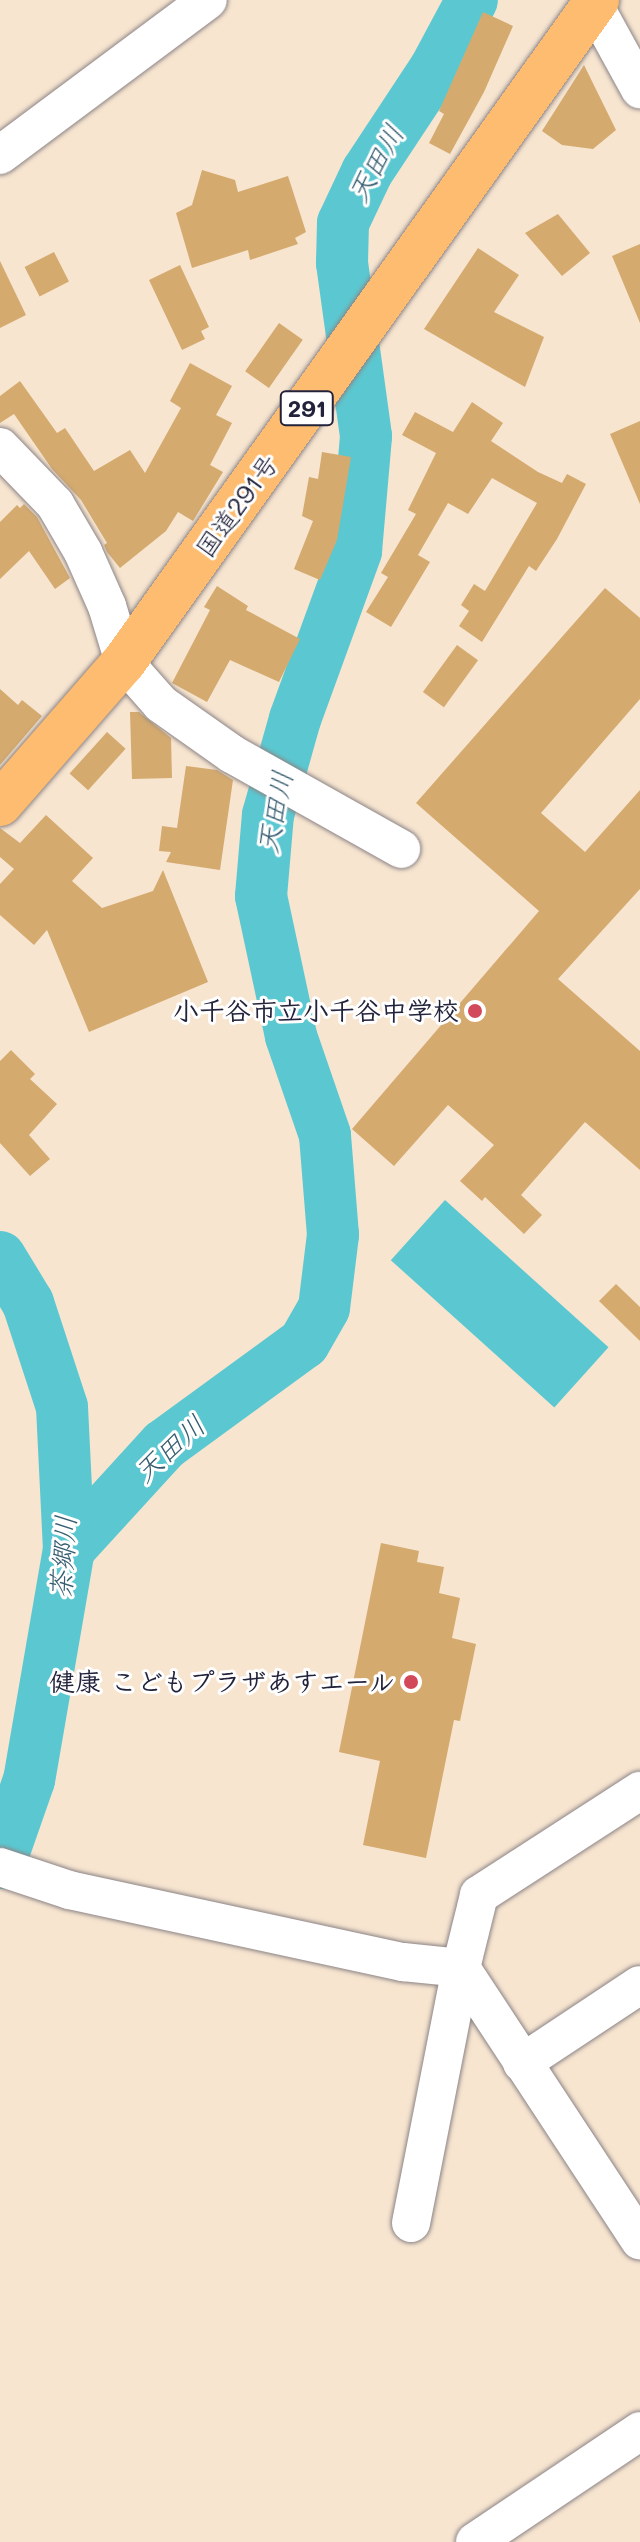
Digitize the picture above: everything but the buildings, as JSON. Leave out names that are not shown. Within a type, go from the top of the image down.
[{"type":"highway","name":"国道291号","points":[[0,804],[124,662],[594,1]]},
{"type":"street","points":[[0,155],[208,0]]},
{"type":"street","points":[[594,1],[640,89]]},
{"type":"street","points":[[0,447],[55,504],[83,552],[107,606],[124,662],[161,704],[232,754],[401,849]]},
{"type":"street","points":[[411,2223],[461,1968],[479,1895],[640,1791]]},
{"type":"street","points":[[0,1867],[69,1890],[403,1962],[461,1968]]},
{"type":"street","points":[[461,1968],[640,2241]]},
{"type":"street","points":[[522,2063],[640,1985]]},
{"type":"street","points":[[475,2542],[640,2431]]},
{"type":"water","points":[[445,1200],[608,1347],[554,1407],[391,1260]]},
{"type":"waterway","name":"天田川","points":[[69,1549],[164,1445],[304,1343],[324,1308],[333,1235],[325,1135],[291,1036],[261,896],[268,815],[295,719],[356,551],[366,436],[342,263],[343,223],[367,172],[435,69],[472,0]]},
{"type":"waterway","name":"茶郷川","points":[[0,1257],[28,1303],[62,1407],[69,1549],[29,1780],[0,1863]]},
{"type":"place","name":"小千谷市立小千谷中学校","points":[[475,1011]]},
{"type":"place","name":"健康 こどもプラザあすエール","points":[[411,1682]]}]
